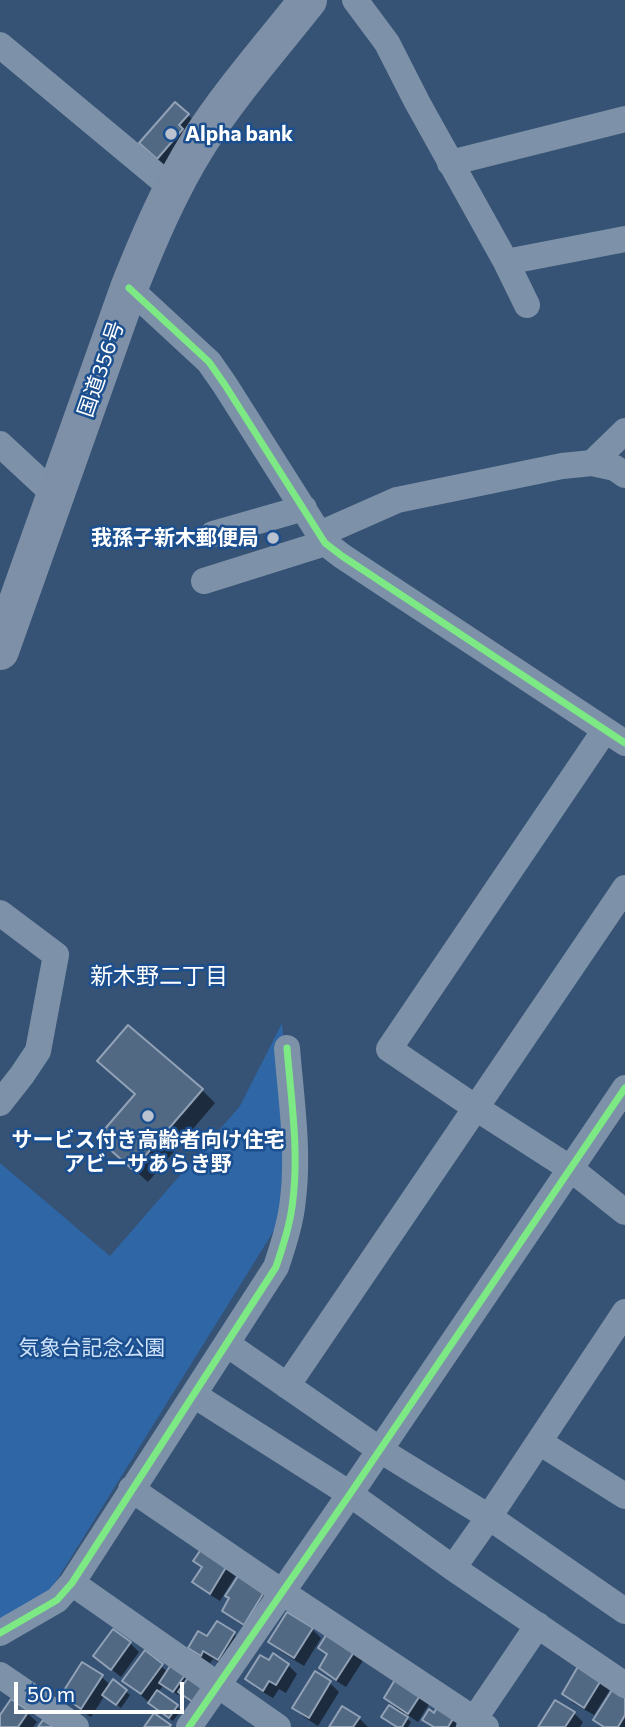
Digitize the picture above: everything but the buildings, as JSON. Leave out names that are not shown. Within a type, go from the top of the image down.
[{"type":"highway","name":"国道356号","points":[[0,652],[150,235],[199,142],[307,0]]},
{"type":"street","points":[[355,0],[387,43],[416,102],[506,262],[527,305]]},
{"type":"street","points":[[0,45],[173,189]]},
{"type":"street","points":[[450,163],[625,119]]},
{"type":"street","points":[[506,262],[625,239]]},
{"type":"street","points":[[129,288],[209,362],[322,538],[342,556],[615,736],[389,1049],[570,1168],[625,1212]]},
{"type":"street","points":[[592,463],[625,431]]},
{"type":"street","points":[[0,444],[56,496]]},
{"type":"street","points":[[204,581],[322,538],[397,500],[562,466],[592,463],[615,468],[625,475]]},
{"type":"street","points":[[213,534],[304,508]]},
{"type":"street","points":[[287,1386],[625,888]]},
{"type":"street","points":[[0,913],[57,955],[38,1051],[0,1103]]},
{"type":"street","points":[[0,1633],[57,1600],[72,1583],[276,1268],[293,1201],[295,1162],[288,1048]]},
{"type":"street","points":[[189,1727],[625,1088]]},
{"type":"street","points":[[453,1568],[625,1312]]},
{"type":"street","points":[[227,1344],[380,1450],[489,1517],[625,1611]]},
{"type":"street","points":[[194,1395],[350,1494],[625,1685]]},
{"type":"street","points":[[539,1441],[625,1496]]},
{"type":"street","points":[[131,1489],[476,1724],[538,1625]]},
{"type":"street","points":[[72,1583],[278,1727]]},
{"type":"street","points":[[0,1675],[76,1727]]},
{"type":"green space","name":"気象台記念公園","points":[[282,1023],[289,1093],[278,1224],[52,1588],[0,1620],[0,1163],[110,1256],[240,1106]]},
{"type":"cycle path","points":[[129,288],[209,362],[325,543],[625,743]]},
{"type":"cycle path","points":[[0,1633],[57,1600],[72,1583],[276,1267],[290,1216],[295,1180],[294,1124],[287,1048]]},
{"type":"cycle path","points":[[189,1727],[625,1088]]},
{"type":"place","name":"Alpha bank","points":[[171,134]]},
{"type":"place","name":"我孫子新木郵便局","points":[[273,538]]},
{"type":"place","name":"サービス付き高齢者向け住宅 アビーサあらき野","points":[[148,1116]]},
{"type":"district","name":"新木野二丁目","points":[[159,976]]}]
